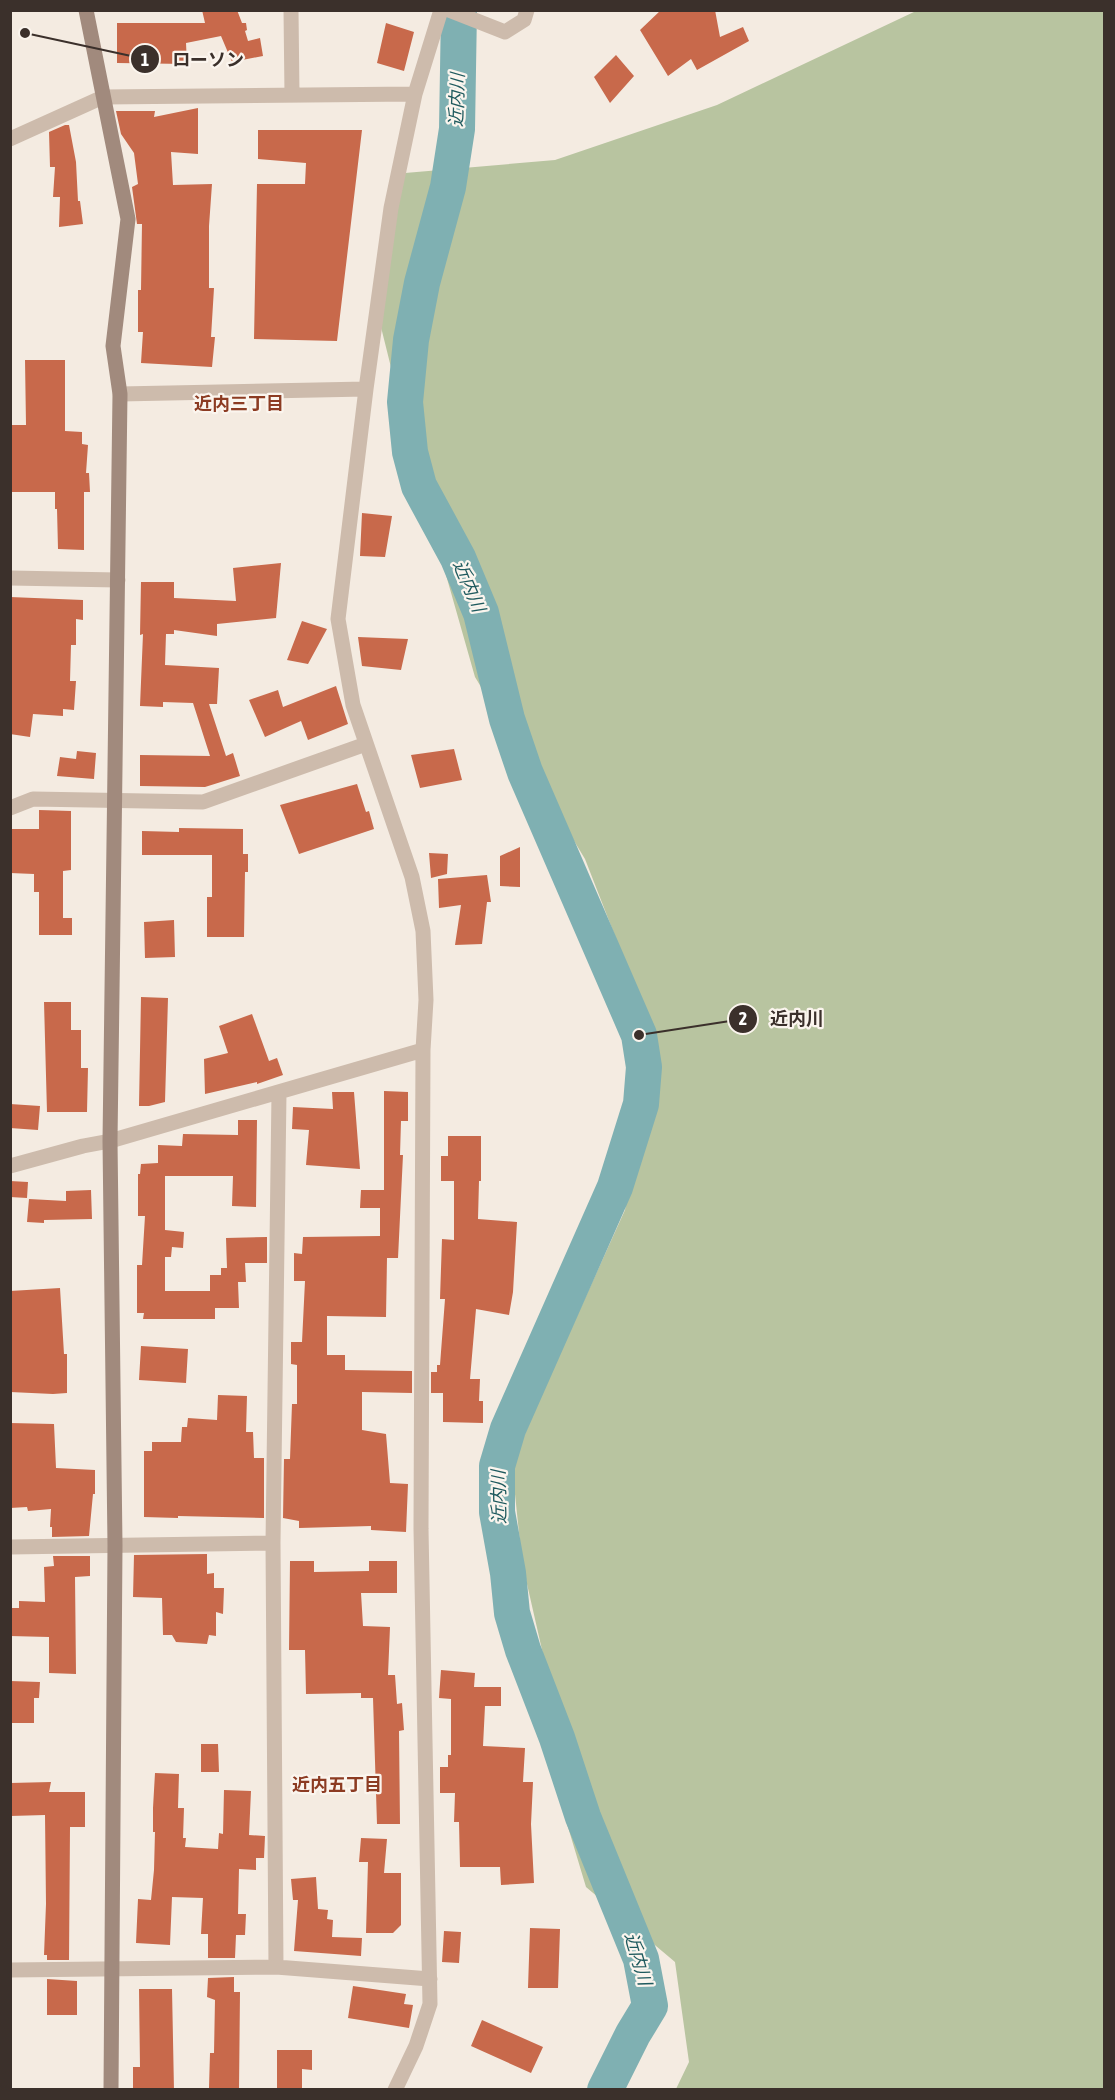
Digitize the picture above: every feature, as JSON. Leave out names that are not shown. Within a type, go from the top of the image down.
[{"type":"street","points":[[86,10],[128,219],[113,346],[120,394],[110,1141],[115,1545],[111,2090]]},
{"type":"street","points":[[291,10],[292,95]]},
{"type":"street","points":[[395,2090],[416,2046],[430,2004],[421,1529],[423,1050],[426,1000],[423,931],[412,877],[353,705],[338,619],[391,208],[416,94],[441,10]]},
{"type":"street","points":[[449,10],[505,32],[524,20],[527,10]]},
{"type":"street","points":[[10,139],[103,97],[416,94]]},
{"type":"street","points":[[120,394],[366,389]]},
{"type":"street","points":[[10,578],[118,580]]},
{"type":"street","points":[[10,808],[33,799],[203,802],[366,744]]},
{"type":"street","points":[[10,1166],[110,1141],[423,1050]]},
{"type":"street","points":[[276,1967],[273,1543],[279,1093]]},
{"type":"street","points":[[10,1547],[273,1543]]},
{"type":"street","points":[[10,1970],[276,1967],[430,1979]]},
{"type":"green space","points":[[916,11],[1104,11],[1104,2089],[676,2089],[689,2062],[675,1962],[586,1887],[546,1754],[545,1663],[522,1562],[512,1465],[625,1210],[652,1031],[585,859],[475,677],[419,480],[377,311],[405,173],[555,160],[717,105]]},
{"type":"building","points":[[202,10],[237,10],[242,23],[246,23],[247,30],[245,31],[248,41],[260,38],[263,56],[232,62],[221,36],[186,43],[187,64],[117,63],[117,23],[205,23]]},
{"type":"building","points":[[661,10],[715,10],[720,37],[743,27],[749,41],[697,70],[691,59],[668,76],[640,30]]},
{"type":"building","points":[[386,23],[414,32],[404,71],[377,63]]},
{"type":"building","points":[[616,55],[634,76],[610,103],[594,77]]},
{"type":"building","points":[[198,108],[198,154],[171,152],[173,185],[212,184],[209,288],[214,288],[211,337],[215,337],[212,367],[141,363],[143,332],[138,332],[138,290],[141,290],[142,224],[137,224],[132,187],[138,184],[134,153],[121,134],[116,111],[155,111],[154,117]]},
{"type":"building","points":[[69,125],[76,162],[78,201],[80,201],[83,224],[59,227],[60,197],[53,197],[55,167],[50,167],[49,132]]},
{"type":"building","points":[[258,130],[362,130],[337,341],[254,339],[257,184],[305,184],[306,163],[258,159]]},
{"type":"building","points":[[25,360],[65,360],[65,431],[82,432],[82,444],[88,445],[86,473],[89,473],[90,492],[84,492],[84,550],[58,549],[55,492],[10,492],[10,425],[26,425]]},
{"type":"building","points":[[362,513],[392,516],[385,557],[360,556]]},
{"type":"building","points":[[281,563],[276,618],[217,624],[217,636],[174,630],[174,634],[166,634],[165,665],[219,668],[217,704],[209,704],[226,756],[233,753],[240,776],[205,787],[140,786],[140,755],[210,756],[193,703],[163,702],[163,707],[140,706],[143,634],[140,635],[141,582],[174,582],[174,598],[236,601],[233,568]]},
{"type":"building","points":[[10,597],[83,600],[83,620],[76,619],[76,645],[71,645],[70,681],[76,681],[74,710],[63,709],[63,716],[33,714],[30,737],[10,734]]},
{"type":"building","points":[[302,621],[327,629],[308,664],[287,660]]},
{"type":"building","points":[[358,637],[408,639],[401,670],[362,666]]},
{"type":"building","points":[[336,686],[348,724],[308,740],[301,721],[265,737],[249,700],[278,690],[283,707]]},
{"type":"building","points":[[454,749],[462,780],[420,788],[411,755]]},
{"type":"building","points":[[77,751],[96,753],[94,779],[57,776],[60,757],[76,759]]},
{"type":"building","points":[[357,784],[374,829],[299,854],[280,805]]},
{"type":"building","points":[[39,810],[71,811],[71,870],[63,871],[63,918],[72,918],[72,935],[39,935],[39,892],[34,892],[34,874],[10,873],[10,829],[39,829]]},
{"type":"building","points":[[179,828],[243,829],[243,854],[248,854],[248,872],[245,872],[244,937],[207,937],[207,897],[212,897],[212,855],[142,855],[142,831],[179,832]]},
{"type":"building","points":[[520,847],[520,887],[500,886],[500,856]]},
{"type":"building","points":[[429,853],[448,854],[447,874],[431,878]]},
{"type":"building","points":[[487,875],[491,902],[487,902],[482,944],[455,945],[461,905],[439,908],[438,879]]},
{"type":"building","points":[[174,920],[175,957],[145,958],[144,922]]},
{"type":"building","points":[[141,997],[168,998],[165,1102],[149,1106],[139,1106]]},
{"type":"building","points":[[44,1002],[71,1002],[71,1030],[81,1030],[81,1068],[88,1068],[87,1112],[47,1112]]},
{"type":"building","points":[[252,1014],[269,1061],[277,1058],[283,1075],[257,1084],[257,1082],[205,1094],[204,1059],[228,1053],[219,1026]]},
{"type":"building","points":[[384,1091],[408,1092],[408,1121],[401,1121],[400,1155],[403,1155],[398,1258],[387,1258],[386,1317],[327,1316],[327,1355],[345,1355],[345,1370],[412,1371],[412,1393],[362,1392],[362,1430],[386,1434],[390,1483],[408,1484],[406,1532],[371,1530],[371,1526],[299,1528],[299,1521],[283,1518],[284,1459],[290,1459],[292,1404],[297,1404],[297,1365],[291,1364],[291,1342],[302,1342],[305,1281],[294,1281],[294,1253],[302,1254],[303,1237],[380,1236],[380,1208],[360,1208],[361,1190],[384,1190]]},
{"type":"building","points":[[332,1092],[354,1092],[360,1169],[306,1165],[309,1130],[292,1129],[293,1107],[333,1109]]},
{"type":"building","points":[[10,1104],[40,1106],[38,1130],[10,1128]]},
{"type":"building","points":[[238,1120],[257,1120],[256,1207],[232,1206],[233,1176],[165,1176],[165,1230],[184,1232],[183,1248],[172,1247],[171,1257],[165,1257],[165,1291],[210,1291],[210,1275],[221,1275],[221,1268],[227,1268],[226,1238],[267,1237],[267,1263],[245,1263],[246,1282],[238,1282],[239,1308],[215,1308],[215,1319],[143,1319],[144,1313],[137,1313],[137,1265],[142,1265],[145,1216],[138,1216],[138,1174],[140,1174],[141,1164],[158,1163],[158,1145],[182,1146],[183,1134],[238,1135]]},
{"type":"building","points":[[448,1136],[481,1136],[478,1219],[517,1222],[513,1292],[509,1315],[476,1309],[470,1379],[480,1379],[479,1401],[483,1401],[483,1423],[443,1422],[443,1393],[431,1393],[431,1372],[437,1372],[437,1365],[440,1365],[445,1299],[440,1299],[442,1239],[454,1240],[454,1181],[441,1181],[441,1156],[448,1156]]},
{"type":"building","points":[[10,1181],[28,1182],[27,1198],[10,1197]]},
{"type":"building","points":[[91,1190],[92,1219],[27,1222],[29,1199],[66,1201],[66,1191]]},
{"type":"building","points":[[60,1288],[64,1354],[67,1354],[67,1393],[10,1392],[10,1291]]},
{"type":"building","points":[[141,1346],[188,1349],[186,1383],[139,1380]]},
{"type":"building","points":[[218,1395],[247,1396],[246,1432],[253,1432],[254,1458],[264,1458],[264,1518],[144,1517],[144,1451],[152,1451],[152,1442],[181,1442],[182,1427],[187,1427],[188,1418],[217,1420]]},
{"type":"building","points":[[10,1423],[54,1424],[56,1468],[95,1470],[95,1494],[93,1494],[89,1536],[52,1537],[51,1509],[28,1511],[27,1507],[10,1508]]},
{"type":"building","points":[[207,1554],[207,1574],[214,1573],[214,1588],[224,1588],[223,1614],[216,1612],[216,1636],[209,1635],[207,1644],[176,1642],[172,1635],[163,1635],[162,1598],[133,1597],[134,1555]]},
{"type":"building","points":[[53,1556],[90,1556],[90,1576],[75,1577],[76,1674],[49,1673],[49,1637],[10,1636],[10,1608],[19,1608],[19,1601],[45,1602],[44,1567],[54,1566]]},
{"type":"building","points":[[290,1561],[314,1561],[314,1572],[369,1571],[369,1561],[397,1561],[397,1593],[361,1593],[363,1626],[390,1627],[388,1675],[395,1675],[397,1704],[402,1703],[404,1730],[399,1731],[400,1824],[377,1824],[373,1698],[361,1698],[361,1693],[306,1694],[305,1650],[289,1650]]},
{"type":"building","points":[[441,1670],[475,1673],[474,1687],[501,1687],[501,1706],[485,1706],[483,1746],[525,1748],[523,1782],[533,1782],[531,1824],[534,1883],[501,1885],[500,1867],[460,1867],[459,1822],[454,1822],[455,1793],[440,1793],[440,1767],[448,1767],[448,1755],[451,1755],[451,1699],[439,1698]]},
{"type":"building","points":[[10,1681],[40,1682],[39,1698],[34,1698],[34,1723],[10,1723]]},
{"type":"building","points":[[201,1744],[218,1744],[219,1772],[201,1772]]},
{"type":"building","points":[[155,1773],[179,1774],[178,1808],[184,1808],[185,1847],[218,1849],[219,1833],[223,1834],[224,1790],[251,1791],[249,1835],[265,1836],[264,1858],[256,1858],[256,1870],[239,1869],[238,1914],[246,1914],[245,1935],[236,1935],[235,1958],[208,1958],[208,1934],[201,1934],[203,1898],[172,1897],[170,1945],[136,1943],[138,1899],[151,1900],[154,1870]]},
{"type":"building","points":[[51,1782],[49,1792],[85,1792],[85,1827],[70,1827],[69,1960],[47,1960],[47,1955],[44,1955],[45,1815],[10,1816],[10,1783]]},
{"type":"building","points":[[361,1838],[387,1839],[384,1873],[401,1873],[401,1925],[393,1933],[366,1933],[368,1862],[359,1862]]},
{"type":"building","points":[[316,1877],[318,1909],[328,1910],[327,1919],[333,1920],[332,1937],[362,1938],[361,1956],[294,1951],[298,1900],[293,1900],[291,1879]]},
{"type":"building","points":[[530,1928],[560,1929],[558,1988],[528,1988]]},
{"type":"building","points":[[444,1931],[461,1932],[459,1963],[442,1962]]},
{"type":"building","points":[[234,1977],[234,1992],[240,1992],[239,2090],[209,2088],[210,2053],[214,2053],[215,2000],[207,1997],[208,1978]]},
{"type":"building","points":[[47,1979],[77,1981],[77,2015],[47,2015]]},
{"type":"building","points":[[353,1986],[406,1994],[404,2004],[413,2005],[409,2028],[348,2018]]},
{"type":"building","points":[[139,1989],[172,1989],[174,2090],[133,2090],[133,2067],[140,2067]]},
{"type":"building","points":[[482,2020],[543,2047],[531,2073],[471,2046]]},
{"type":"building","points":[[277,2050],[312,2050],[312,2070],[302,2069],[302,2090],[277,2090]]},
{"type":"waterway","name":"近内川","points":[[459,10],[457,129],[448,187],[422,283],[411,340],[405,402],[410,452],[419,486],[458,558],[481,613],[507,719],[525,772],[639,1035],[644,1067],[641,1104],[615,1187],[508,1429],[497,1466],[497,1512],[508,1573],[512,1613],[583,1817],[641,1959],[650,2006],[605,2090]]},
{"type":"place","name":"ローソン","points":[[25,33]]},
{"type":"place","name":"近内川","points":[[639,1035]]},
{"type":"district","name":"近内三丁目","points":[[239,404]]},
{"type":"district","name":"近内五丁目","points":[[337,1785]]}]
